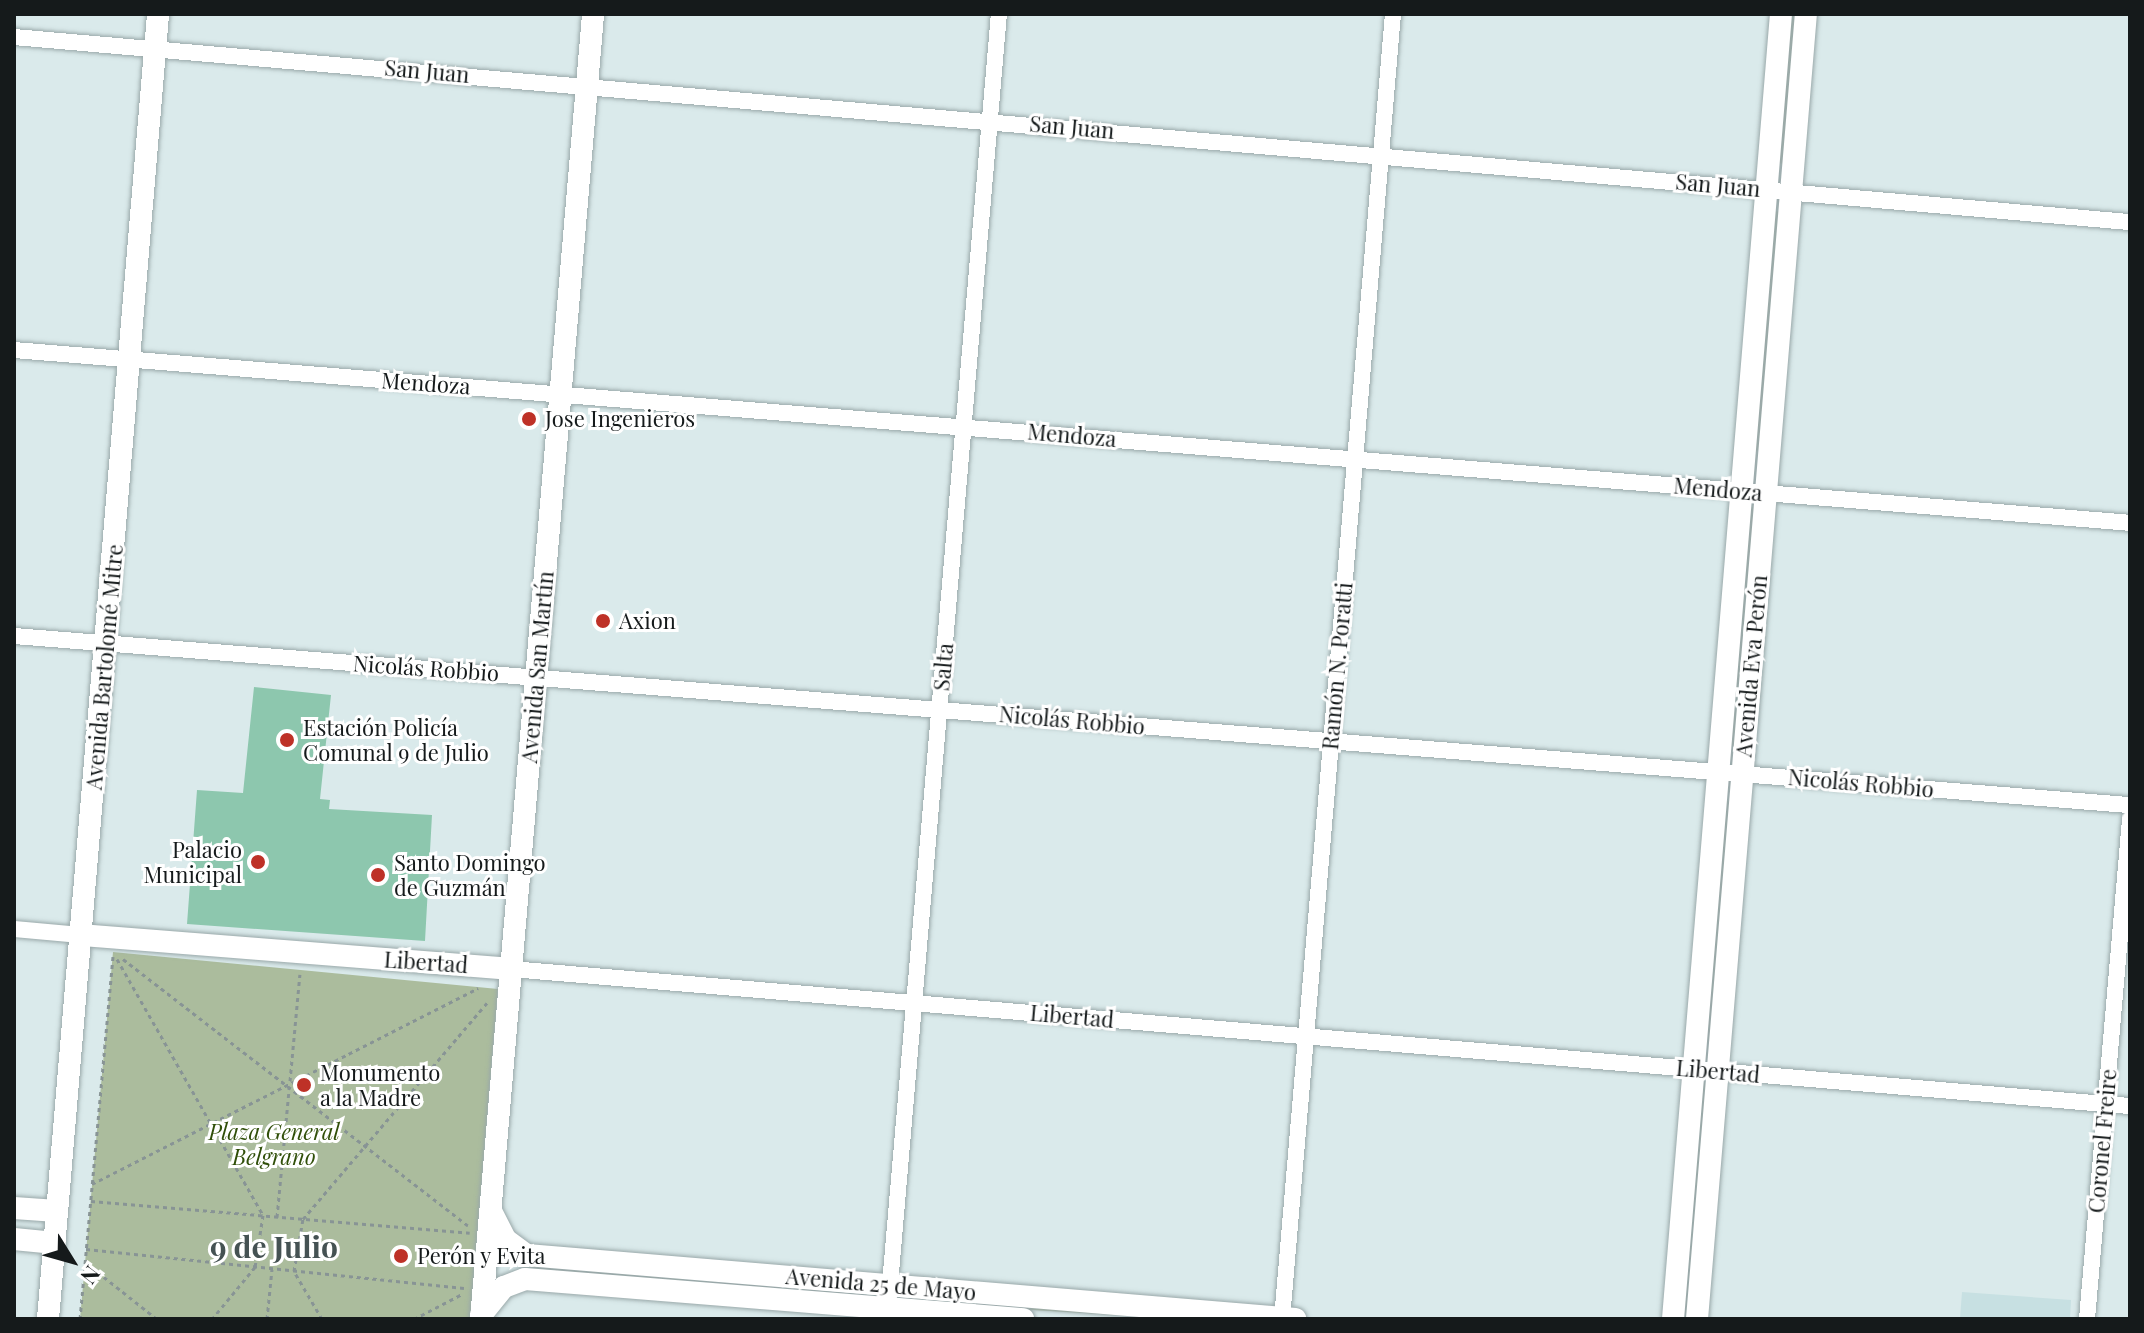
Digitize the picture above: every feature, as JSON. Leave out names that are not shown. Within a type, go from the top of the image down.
[{"type":"main road","name":"Avenida Bartolomé Mitre","points":[[48,1319],[158,14]]},
{"type":"main road","name":"Avenida San Martín","points":[[481,1317],[485,1214],[511,969],[593,14]]},
{"type":"main road","name":"Avenida Eva Perón","points":[[1673,1319],[1781,14]]},
{"type":"main road","name":"Avenida Eva Perón","points":[[1697,1319],[1806,14]]},
{"type":"main road","name":"Libertad","points":[[81,935],[511,969]]},
{"type":"main road","points":[[14,1208],[57,1211]]},
{"type":"main road","name":"Avenida 25 de Mayo","points":[[485,1214],[506,1240],[527,1255],[1023,1319]]},
{"type":"main road","points":[[14,1239],[55,1243]]},
{"type":"main road","name":"Avenida 25 de Mayo","points":[[481,1317],[504,1287],[525,1279],[888,1304],[1295,1319]]},
{"type":"street","name":"Salta","points":[[888,1304],[999,14]]},
{"type":"street","name":"Ramón N. Poratti","points":[[1282,1318],[1393,14]]},
{"type":"street","name":"San Juan","points":[[14,37],[1383,153],[2130,222]]},
{"type":"street","name":"Mendoza","points":[[14,350],[2130,523]]},
{"type":"street","name":"Nicolás Robbio","points":[[14,636],[2130,805]]},
{"type":"street","name":"Coronel Freire","points":[[2087,1319],[2130,819]]},
{"type":"street","name":"Libertad","points":[[14,929],[81,935]]},
{"type":"street","name":"Libertad","points":[[511,969],[2130,1106]]},
{"type":"path","points":[[113,952],[129,953]]},
{"type":"path","points":[[113,952],[477,1234]]},
{"type":"path","points":[[113,952],[263,1215],[255,1267],[212,1319]]},
{"type":"path","points":[[80,1319],[113,952]]},
{"type":"path","points":[[285,969],[315,972]]},
{"type":"path","points":[[277,1217],[300,970]]},
{"type":"path","points":[[464,986],[489,988]]},
{"type":"path","points":[[92,1184],[479,987]]},
{"type":"path","points":[[322,1319],[294,1271],[303,1219],[498,989]]},
{"type":"path","points":[[91,1201],[477,1234]]},
{"type":"path","points":[[477,1234],[485,1214]]},
{"type":"path","points":[[86,1249],[473,1289],[414,1319]]},
{"type":"path","points":[[85,1262],[157,1319]]},
{"type":"path","points":[[267,1319],[272,1269]]},
{"type":"shaded area","points":[[1962,1292],[2071,1300],[2070,1319],[1960,1319]]},
{"type":"green space","points":[[1789,14],[1798,14],[1785,164],[1776,163]]},
{"type":"green space","points":[[1774,211],[1782,212],[1762,451],[1753,450]]},
{"type":"green space","points":[[1749,507],[1757,507],[1736,746],[1728,745]]},
{"type":"green space","points":[[1725,801],[1733,802],[1713,1041],[1704,1040]]},
{"type":"green space","name":"Plaza General Belgrano","points":[[113,952],[498,989],[470,1319],[80,1319]]},
{"type":"green space","points":[[1700,1083],[1709,1084],[1688,1319],[1680,1319]]},
{"type":"green space","points":[[531,1267],[863,1293],[863,1299],[530,1273]]},
{"type":"green space","points":[[916,1298],[1184,1319],[916,1303]]},
{"type":"building","points":[[254,687],[331,695],[320,799],[330,800],[329,809],[432,815],[425,941],[187,924],[197,790],[243,793]]},
{"type":"place","name":"Jose Ingenieros","points":[[529,419]]},
{"type":"place","name":"Axion","points":[[603,621]]},
{"type":"place","name":"Estación Policía Comunal 9 de Julio","points":[[287,740]]},
{"type":"place","name":"Palacio Municipal","points":[[258,862]]},
{"type":"place","name":"Santo Domingo de Guzmán","points":[[378,875]]},
{"type":"place","name":"Monumento a la Madre","points":[[304,1085]]},
{"type":"place","name":"Perón y Evita","points":[[401,1256]]},
{"type":"district","name":"9 de Julio","points":[[274,1246]]}]
